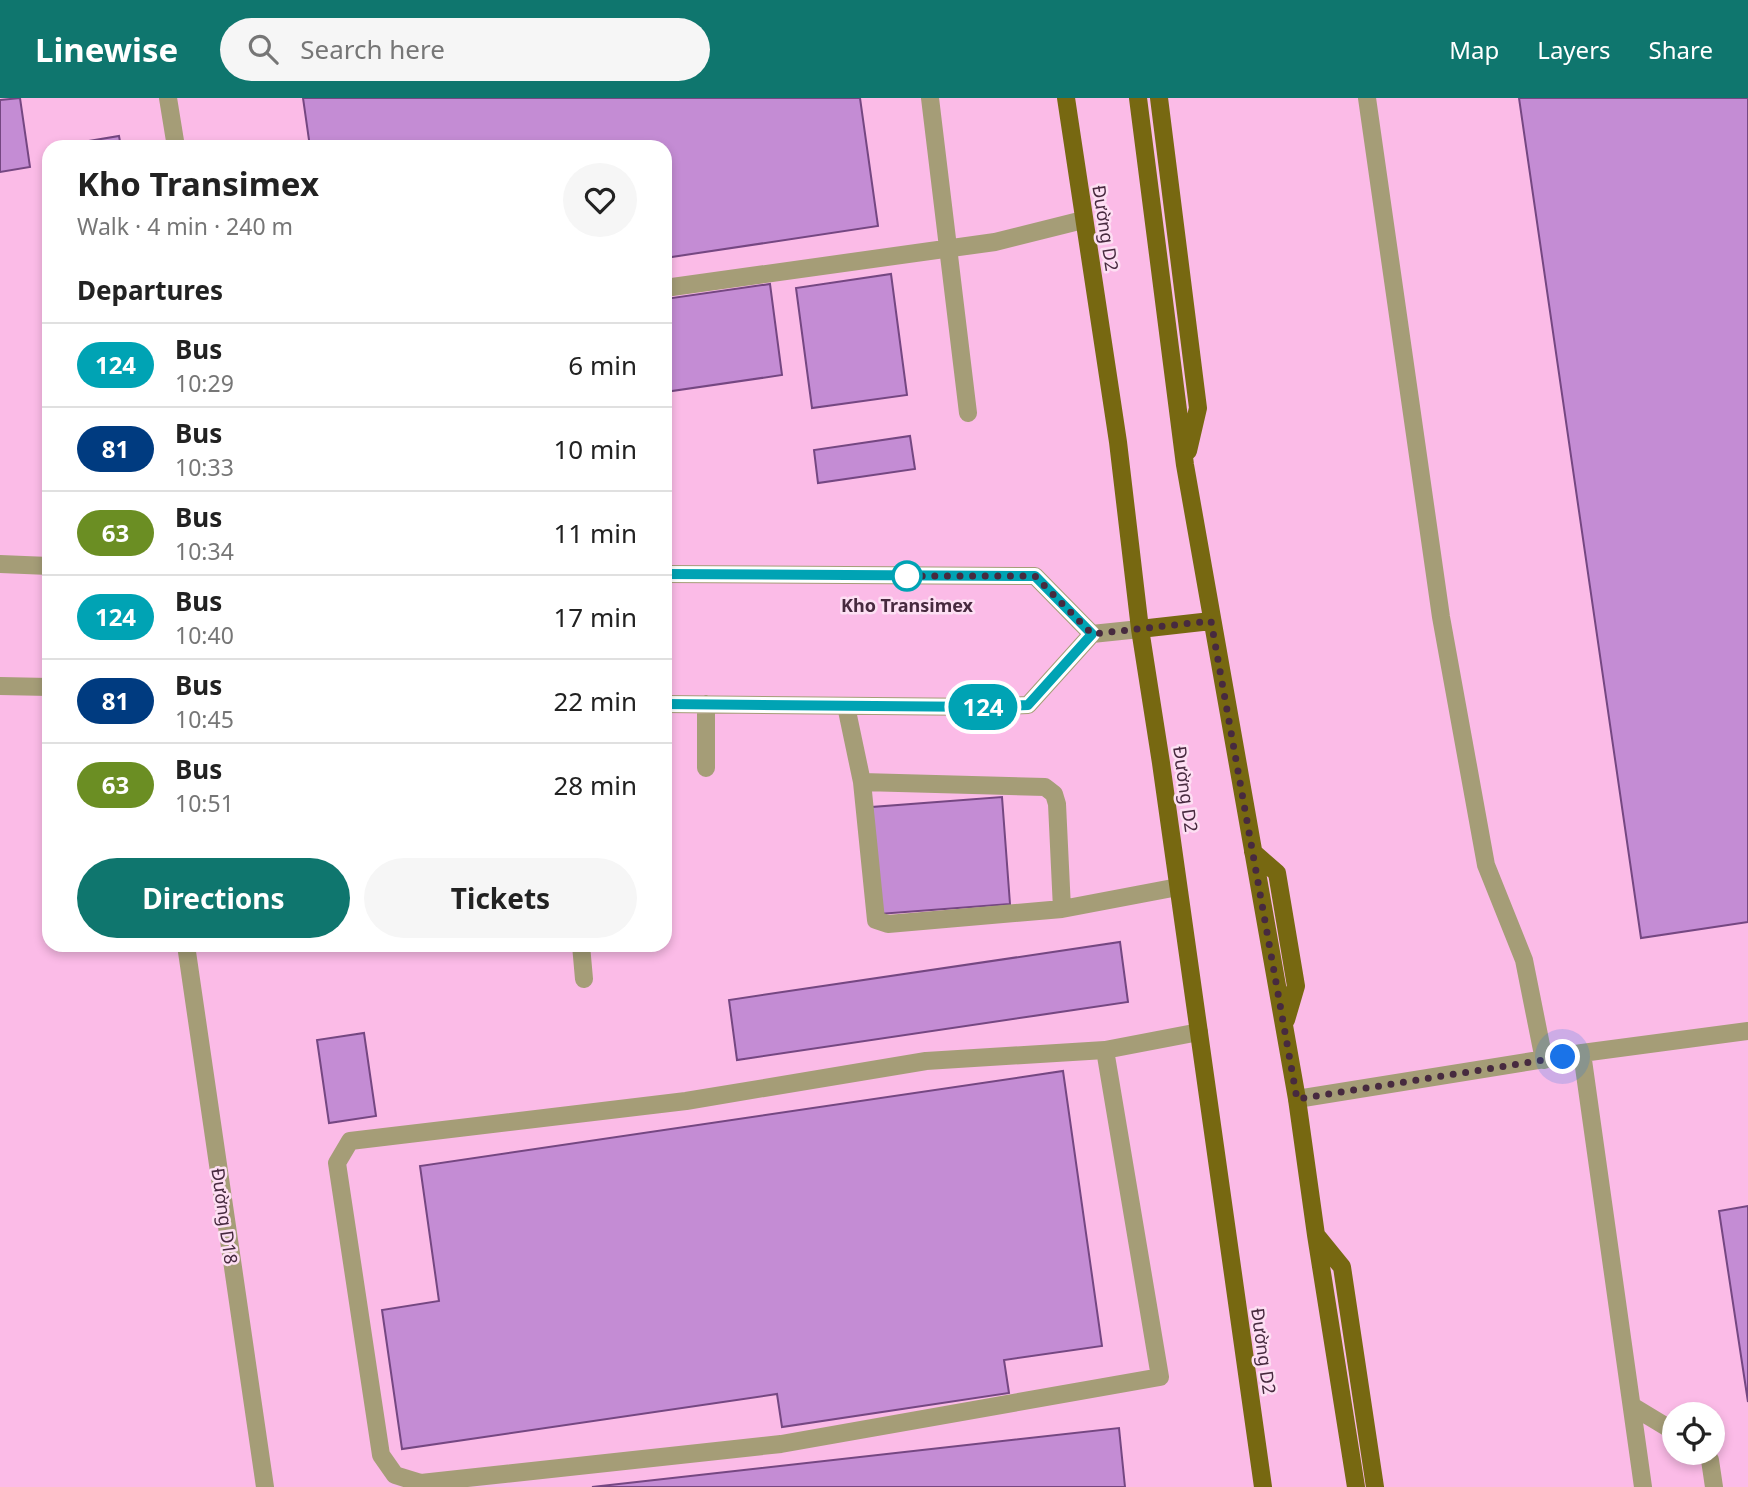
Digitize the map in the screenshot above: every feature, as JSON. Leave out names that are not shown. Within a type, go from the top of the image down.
[{"type":"main road","name":"Đường D2","points":[[1066,98],[1118,442],[1140,629],[1263,1487]]},
{"type":"main road","points":[[1138,98],[1185,465],[1211,621],[1253,852],[1277,873],[1296,986],[1284,1026],[1356,1487]]},
{"type":"main road","points":[[1159,98],[1198,408],[1185,465]]},
{"type":"main road","points":[[1140,629],[1211,621]]},
{"type":"main road","points":[[1316,1235],[1342,1267],[1375,1487]]},
{"type":"street","points":[[168,98],[175,140]]},
{"type":"street","points":[[930,98],[968,413]]},
{"type":"street","points":[[1367,98],[1441,617],[1486,865],[1524,960],[1544,1060]]},
{"type":"street","points":[[672,287],[995,242],[1083,220]]},
{"type":"street","points":[[0,564],[42,566]]},
{"type":"street","points":[[672,574],[1035,576],[1092,634]]},
{"type":"street","points":[[672,704],[987,707],[1028,705],[1092,634],[1140,629]]},
{"type":"street","points":[[0,686],[42,687]]},
{"type":"street","points":[[706,704],[706,768]]},
{"type":"street","points":[[846,706],[862,782],[876,920],[888,924],[1062,909],[1178,887]]},
{"type":"street","points":[[862,782],[1050,789],[1057,804],[1062,909]]},
{"type":"street","name":"Đường D18","points":[[187,952],[265,1487]]},
{"type":"street","points":[[582,952],[584,979]]},
{"type":"street","points":[[1297,1099],[1748,1031]]},
{"type":"street","points":[[1105,1050],[1160,1377],[781,1444],[421,1483],[395,1475],[381,1455],[337,1163],[350,1141],[686,1101],[926,1061],[1105,1050],[1199,1032]]},
{"type":"street","points":[[1583,1054],[1643,1487]]},
{"type":"street","points":[[1632,1406],[1662,1425]]},
{"type":"street","points":[[1711,1465],[1714,1487]]},
{"type":"shaded area","points":[[0,98],[1748,98],[1748,1487],[0,1487]]},
{"type":"building","points":[[20,98],[30,167],[0,172],[0,100]]},
{"type":"building","points":[[303,98],[860,98],[878,226],[672,257],[672,140],[309,140]]},
{"type":"building","points":[[1519,98],[1748,98],[1748,922],[1641,938]]},
{"type":"building","points":[[119,136],[120,140],[95,140]]},
{"type":"building","points":[[891,274],[907,395],[812,408],[796,288]]},
{"type":"building","points":[[770,284],[782,375],[672,391],[672,298]]},
{"type":"building","points":[[910,436],[915,469],[818,483],[814,450]]},
{"type":"building","points":[[1002,797],[1010,904],[879,914],[872,807]]},
{"type":"building","points":[[1120,942],[1128,1002],[737,1060],[729,1000]]},
{"type":"building","points":[[364,1033],[376,1116],[329,1123],[317,1040]]},
{"type":"building","points":[[1063,1071],[1102,1346],[1004,1360],[1009,1393],[782,1427],[777,1394],[402,1449],[382,1310],[439,1301],[420,1166]]},
{"type":"building","points":[[1748,1206],[1748,1402],[1719,1211]]},
{"type":"building","points":[[1119,1428],[1125,1487],[592,1487]]},
{"type":"bus line","name":"124","points":[[672,574],[1035,576],[1092,634],[1028,705],[987,707],[672,704]]},
{"type":"place","name":"Kho Transimex","points":[[907,576]]},
{"type":"route","points":[[907,576],[902,576],[1035,576],[1092,634],[1211,621],[1297,1099],[1563,1057]]}]
